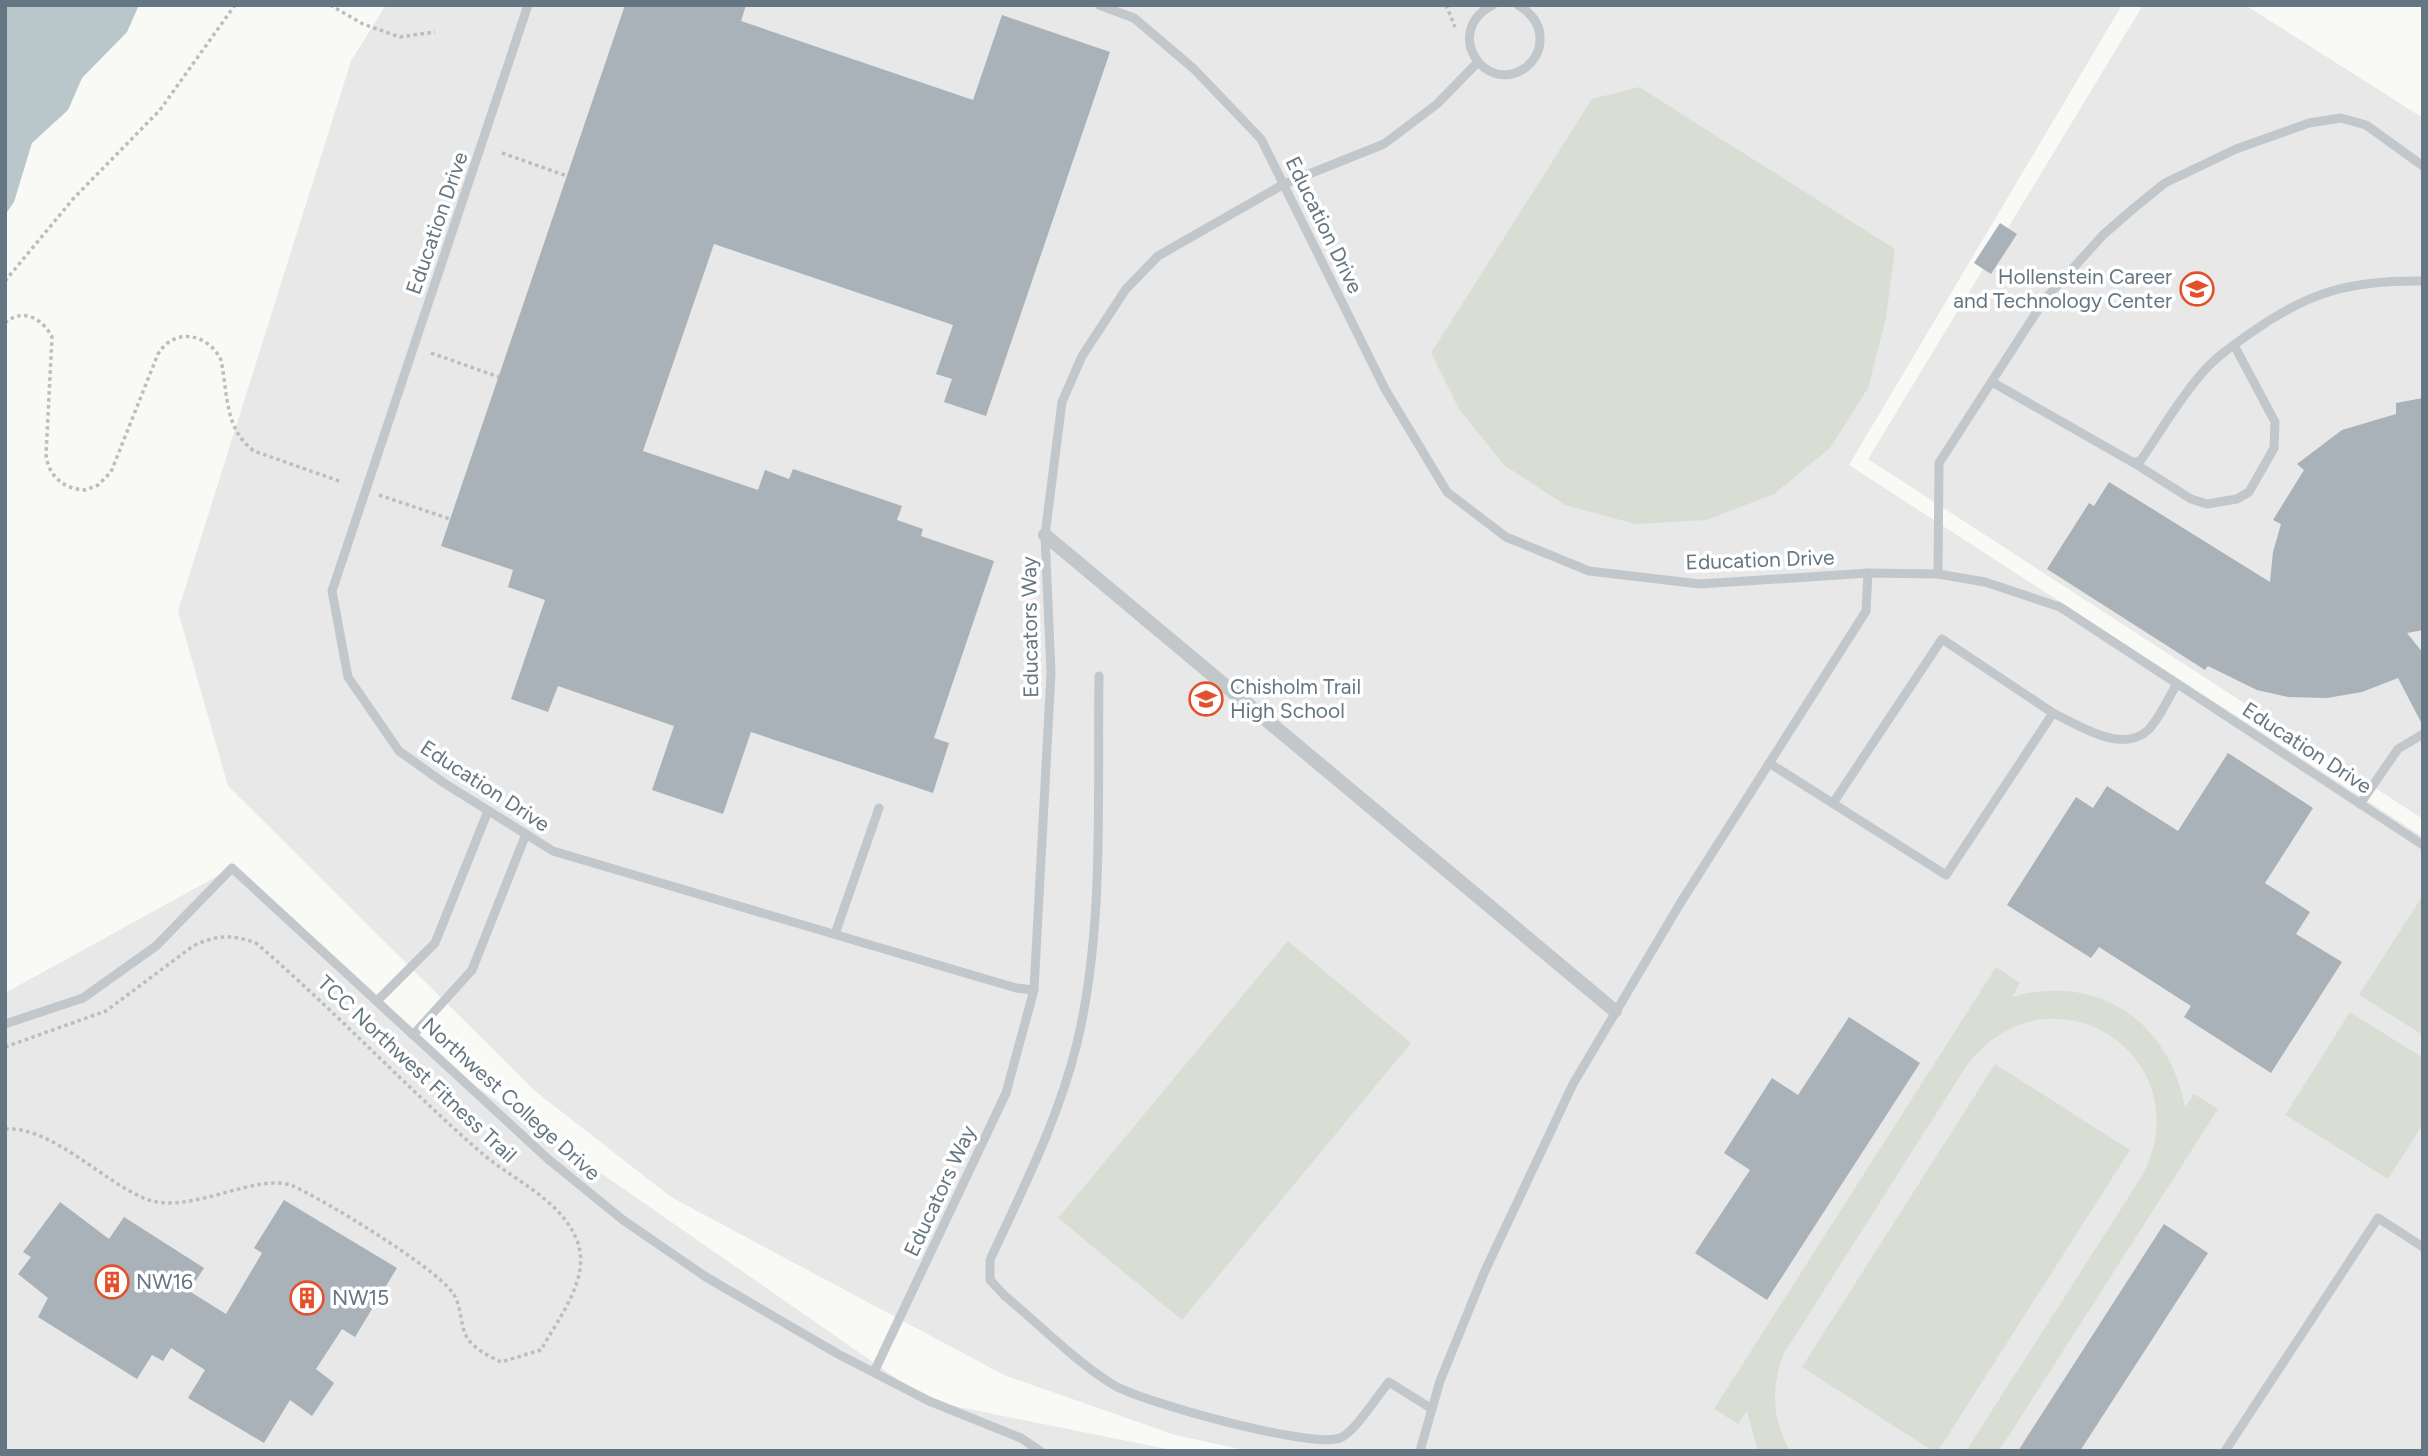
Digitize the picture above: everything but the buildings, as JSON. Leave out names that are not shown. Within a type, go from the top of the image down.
[{"type":"street","points":[[1045,535],[1615,1011]]},
{"type":"lane","name":"Education Drive","points":[[528,5],[332,591],[348,677],[399,751],[553,851],[1016,988],[1034,990]]},
{"type":"lane","name":"Education Drive","points":[[1099,5],[1122,9],[1134,18],[1194,69],[1261,139],[1385,389],[1447,492],[1506,537],[1590,572],[1700,584],[1868,573],[1938,574],[1985,582],[2060,607],[2423,845]]},
{"type":"lane","points":[[1493,5],[1475,18],[1470,29],[1471,52],[1478,62],[1498,74],[1509,74],[1530,64],[1536,55],[1540,32],[1529,12],[1518,5]]},
{"type":"lane","name":"Educators Way","points":[[874,1372],[1006,1093],[1034,990],[1051,673],[1045,535],[1062,402],[1082,356],[1126,289],[1158,256],[1284,184],[1384,144],[1437,104],[1478,62]]},
{"type":"lane","points":[[1938,574],[1939,463],[2045,299],[2103,235],[2154,191],[2200,164],[2273,134],[2341,118],[2366,125],[2423,166]]},
{"type":"lane","points":[[2134,463],[2141,460],[2203,371],[2275,316],[2318,293],[2389,281],[2423,281]]},
{"type":"lane","points":[[1992,382],[2134,463],[2191,499],[2207,504],[2237,499],[2249,492],[2274,448],[2275,422],[2234,345]]},
{"type":"lane","points":[[1420,1451],[1440,1381],[1484,1273],[1573,1084],[1615,1011],[1866,611],[1868,573]]},
{"type":"lane","points":[[1833,803],[1942,639],[2053,713],[2114,738],[2136,737],[2147,731],[2177,684]]},
{"type":"lane","points":[[1098,676],[1096,875],[1078,1039],[1062,1098],[1041,1156],[990,1261],[990,1280],[1005,1296],[1111,1384],[1159,1403],[1261,1430],[1326,1441],[1344,1436],[1389,1382],[1432,1409]]},
{"type":"lane","points":[[1769,763],[1945,875],[2053,713]]},
{"type":"lane","points":[[2360,804],[2398,749],[2423,734]]},
{"type":"lane","points":[[835,934],[880,808]]},
{"type":"lane","points":[[377,1001],[435,943],[488,810]]},
{"type":"lane","points":[[413,1035],[472,970],[526,834]]},
{"type":"lane","name":"Northwest College Drive","points":[[5,1024],[83,998],[156,946],[232,868],[548,1159],[623,1220],[706,1277],[874,1372],[929,1401],[1021,1438],[1040,1451]]},
{"type":"lane","points":[[2225,1451],[2378,1218],[2423,1247]]},
{"type":"path","points":[[5,281],[73,199],[160,110],[235,5]]},
{"type":"path","points":[[330,5],[363,24],[400,37],[435,32]]},
{"type":"path","points":[[502,153],[567,176]]},
{"type":"path","points":[[5,323],[13,317],[31,317],[43,323],[52,337],[46,455],[49,469],[64,485],[85,490],[108,477],[158,354],[167,344],[181,337],[203,339],[216,350],[221,360],[232,425],[240,439],[254,450],[342,482]]},
{"type":"path","points":[[431,353],[499,377]]},
{"type":"path","points":[[370,492],[450,519]]},
{"type":"path","name":"TCC Northwest Fitness Trail","points":[[5,1047],[106,1011],[193,946],[208,938],[227,935],[256,943],[479,1152],[564,1217],[582,1260],[579,1279],[541,1350],[501,1362],[479,1351],[463,1331],[453,1293],[437,1276],[316,1196],[288,1184],[267,1185],[177,1203],[150,1201],[121,1188],[46,1138],[18,1128],[5,1129]]},
{"type":"shaded area","points":[[5,5],[139,5],[127,32],[82,78],[68,110],[32,143],[14,202],[5,215]]},
{"type":"shaded area","name":"Chisholm Trail High School","points":[[386,5],[2122,5],[1849,465],[2423,837],[2423,1451],[1249,1451],[1175,1435],[1004,1375],[671,1197],[535,1091],[228,786],[178,611],[351,61]]},
{"type":"shaded area","name":"Hollenstein Career and Technology Center","points":[[2143,5],[2245,5],[2423,118],[2423,819],[1868,459]]},
{"type":"shaded area","points":[[1639,87],[1895,249],[1886,318],[1868,388],[1830,448],[1774,494],[1707,520],[1635,524],[1565,505],[1504,465],[1459,409],[1431,353],[1592,99]]},
{"type":"shaded area","points":[[232,868],[451,1069],[929,1401],[1177,1451],[5,1451],[5,993]]},
{"type":"shaded area","points":[[2423,895],[2423,1035],[2359,995]]},
{"type":"shaded area","points":[[1288,941],[1411,1043],[1182,1320],[1058,1218]]},
{"type":"shaded area","points":[[1996,967],[2020,983],[2012,997],[2043,991],[2073,992],[2100,999],[2125,1011],[2146,1028],[2163,1050],[2176,1077],[2185,1107],[2194,1094],[2218,1109],[1999,1451],[1966,1451],[2142,1176],[2156,1132],[2153,1093],[2136,1060],[2109,1035],[2075,1021],[2038,1020],[2001,1034],[1967,1065],[1783,1355],[1776,1380],[1775,1404],[1780,1428],[1790,1451],[1758,1451],[1747,1411],[1738,1424],[1714,1409]]},
{"type":"shaded area","points":[[2350,1012],[2423,1058],[2423,1124],[2388,1179],[2285,1115]]},
{"type":"shaded area","points":[[1995,1064],[2130,1150],[1938,1451],[1933,1451],[1802,1367]]},
{"type":"place","name":"Hollenstein Career and Technology Center","points":[[2197,289]]},
{"type":"place","name":"Chisholm Trail High School","points":[[1206,699]]},
{"type":"place","name":"NW16","points":[[112,1282]]},
{"type":"place","name":"NW15","points":[[307,1298]]}]
